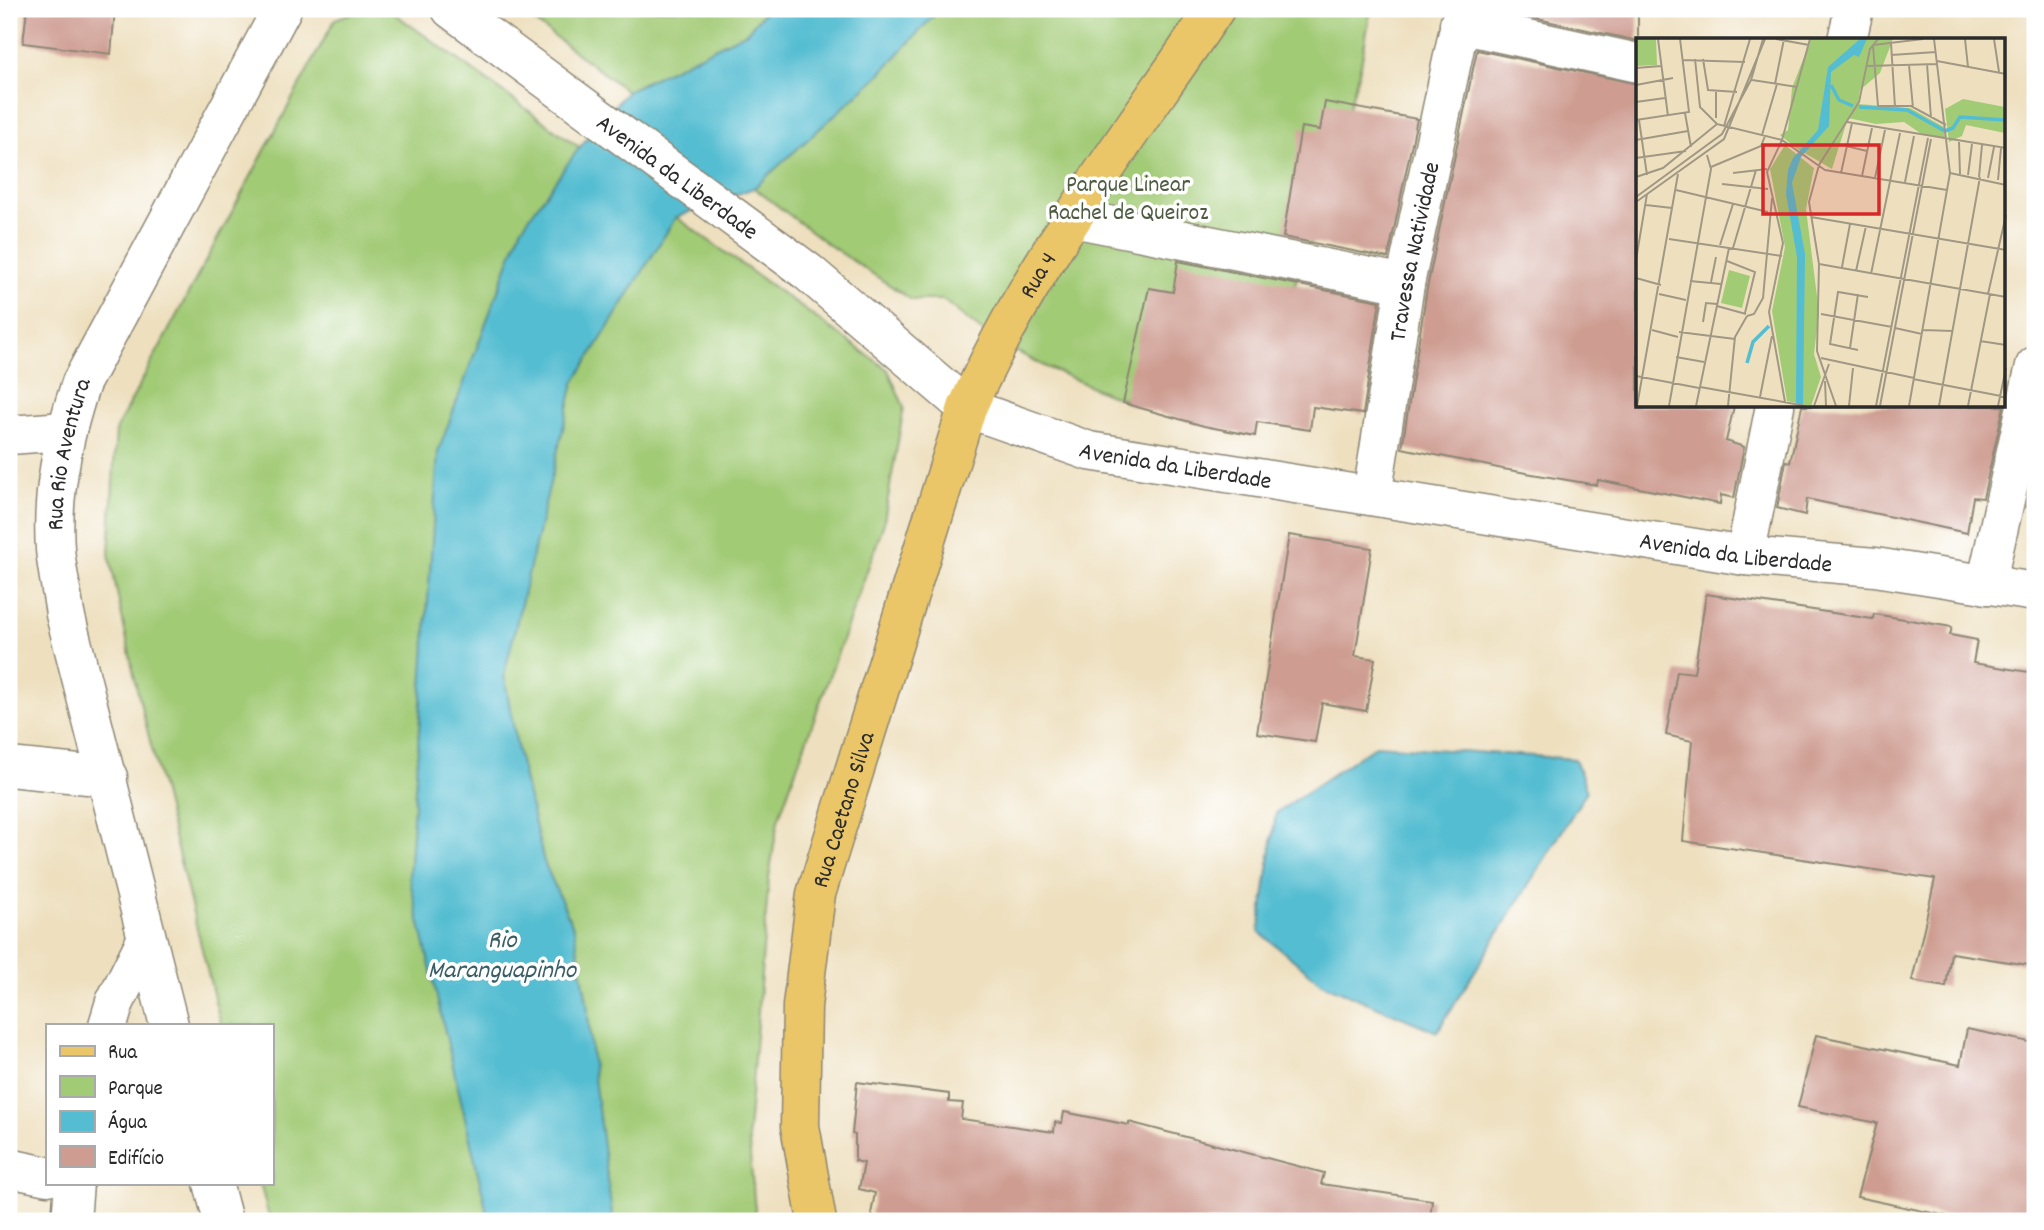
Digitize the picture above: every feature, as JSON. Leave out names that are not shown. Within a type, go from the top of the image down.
[{"type":"main road","name":"Rua 4","points":[[967,408],[991,354],[1073,218],[1215,9]]},
{"type":"main road","name":"Rua Caetano Silva","points":[[817,1221],[800,1126],[802,1006],[816,894],[967,408]]},
{"type":"street","name":"Rua Rio Aventura","points":[[169,1024],[65,614],[55,548],[57,482],[65,430],[81,383],[282,9]]},
{"type":"street","name":"Avenida da Liberdade","points":[[452,9],[808,272],[967,408],[1089,451],[1745,556],[1875,567],[2035,592]]},
{"type":"street","points":[[1847,38],[1854,9]]},
{"type":"street","points":[[1461,16],[1636,62]]},
{"type":"street","name":"Travessa Natividade","points":[[1372,496],[1405,284],[1461,16]]},
{"type":"street","points":[[1073,218],[1405,284]]},
{"type":"street","points":[[1986,585],[2035,366]]},
{"type":"street","points":[[1745,556],[1775,408]]},
{"type":"street","points":[[9,435],[65,430]]},
{"type":"street","points":[[9,767],[107,777]]},
{"type":"street","points":[[108,1024],[115,1002],[146,940]]},
{"type":"street","points":[[9,1168],[46,1177]]},
{"type":"street","points":[[71,1221],[74,1184]]},
{"type":"street","points":[[213,1184],[223,1221]]},
{"type":"green space","points":[[363,9],[388,9],[888,370],[904,407],[883,526],[778,820],[769,877],[748,1133],[756,1221],[270,1221],[260,1184],[273,1184],[273,1024],[221,1024],[137,689],[109,554],[116,429],[335,19]]},
{"type":"green space","name":"Parque Linear Rachel de Queiroz","points":[[518,9],[1371,9],[1361,64],[1305,265],[1218,420],[1187,417],[1108,394],[1040,364],[988,336],[943,300],[912,300],[829,245],[754,188],[772,171],[651,79],[627,91]]},
{"type":"water","name":"Rio Maranguapinho","points":[[767,9],[940,9],[876,78],[754,188],[676,217],[574,383],[504,675],[519,757],[544,862],[574,929],[587,1002],[593,1071],[613,1221],[489,1221],[409,877],[438,452],[521,229],[579,148],[627,91],[747,32]]},
{"type":"water","points":[[1376,745],[1575,759],[1587,791],[1437,1032],[1323,984],[1259,932],[1276,813]]},
{"type":"building","points":[[27,9],[115,9],[111,54],[23,43]]},
{"type":"building","points":[[1492,9],[1638,9],[1636,41]]},
{"type":"building","points":[[1477,50],[1636,84],[1636,408],[1734,408],[1726,441],[1744,447],[1734,498],[1721,495],[1720,504],[1598,480],[1597,485],[1503,469],[1402,448],[1427,288]]},
{"type":"building","points":[[1325,102],[1417,119],[1388,258],[1283,237],[1301,127],[1320,130]]},
{"type":"building","points":[[1178,261],[1380,301],[1363,414],[1313,407],[1310,430],[1257,422],[1255,436],[1204,426],[1123,403],[1149,288],[1173,292]]},
{"type":"building","points":[[1802,408],[2004,408],[1983,498],[1973,497],[1967,533],[1807,499],[1805,515],[1777,508],[1786,461],[1790,462]]},
{"type":"building","points":[[2035,465],[2035,509],[2026,507]]},
{"type":"building","points":[[1289,535],[1372,548],[1355,656],[1375,659],[1366,711],[1322,703],[1315,742],[1257,733]]},
{"type":"building","points":[[1706,594],[1873,619],[1874,614],[1952,627],[1950,635],[1977,640],[1973,663],[2035,673],[2035,966],[1951,953],[1946,987],[1912,981],[1935,879],[1683,841],[1692,741],[1666,735],[1677,671],[1694,673]]},
{"type":"building","points":[[1967,1029],[2035,1043],[2035,1221],[1970,1221],[1857,1197],[1877,1123],[1798,1107],[1816,1035],[1960,1065]]},
{"type":"building","points":[[857,1082],[949,1094],[949,1102],[963,1103],[961,1119],[1054,1132],[1055,1122],[1062,1123],[1064,1112],[1129,1125],[1129,1122],[1324,1173],[1321,1184],[1432,1200],[1430,1221],[872,1221],[875,1193],[859,1189],[864,1163],[855,1161],[855,1135],[852,1134]]}]
